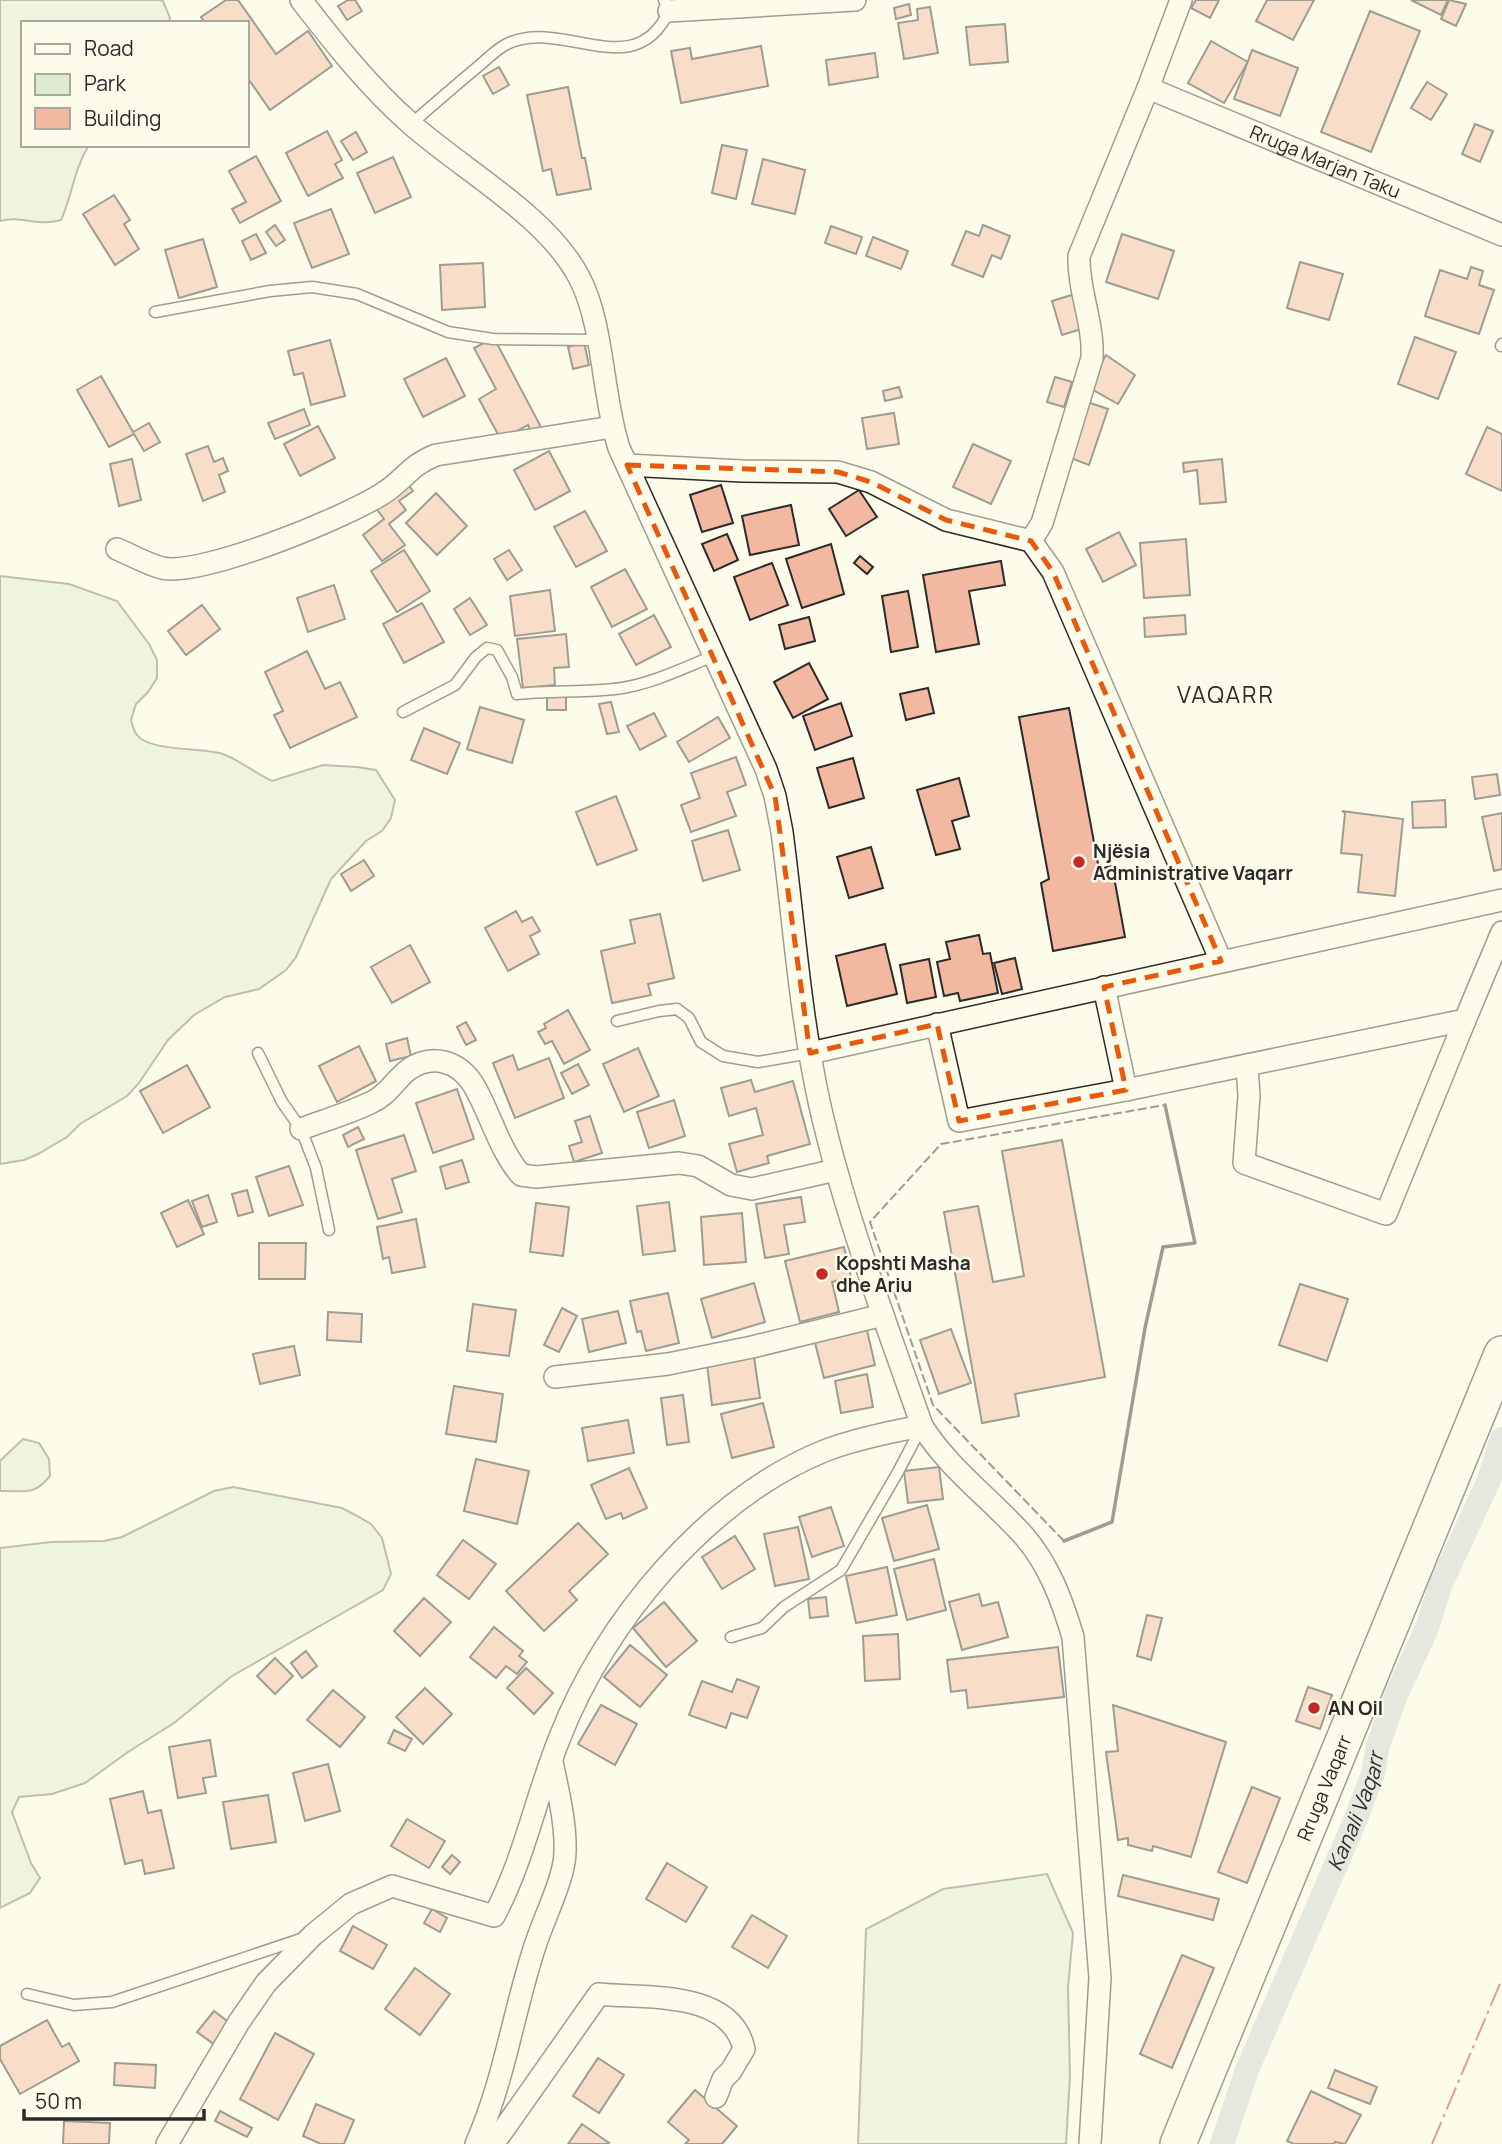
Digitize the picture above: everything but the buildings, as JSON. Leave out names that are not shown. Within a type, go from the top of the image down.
[{"type":"main road","name":"Rruga Vaqarr","points":[[1178,2144],[1502,1354]]},
{"type":"street","points":[[302,0],[346,58],[377,92],[411,124],[538,225],[564,252],[581,279],[592,312],[612,427],[766,769],[782,832],[810,1053],[836,1170],[922,1426],[937,1451],[1031,1546],[1044,1564],[1061,1597],[1073,1637],[1100,1978],[1090,2144]]},
{"type":"street","points":[[666,6],[855,0]]},
{"type":"street","points":[[1031,541],[1042,523],[1092,358],[1093,344],[1078,272],[1079,256],[1181,0]]},
{"type":"street","name":"Rruga Marjan Taku","points":[[1148,88],[1502,235]]},
{"type":"street","points":[[117,549],[163,568],[198,567],[253,550],[356,509],[386,491],[418,462],[436,455],[612,427]]},
{"type":"street","points":[[627,465],[742,471],[838,472],[871,482],[946,520],[1031,541],[1053,572],[1221,961]]},
{"type":"street","points":[[810,1053],[1502,900]]},
{"type":"street","points":[[1247,1065],[1249,1096],[1244,1163],[1386,1214],[1502,932]]},
{"type":"street","points":[[1104,987],[1126,1090]]},
{"type":"street","points":[[937,1024],[959,1121],[1126,1090],[1465,1020]]},
{"type":"street","points":[[301,1129],[372,1103],[387,1094],[411,1068],[429,1061],[446,1062],[460,1068],[473,1086],[499,1143],[520,1175],[537,1177],[679,1163],[698,1166],[732,1185],[752,1189],[836,1170]]},
{"type":"street","points":[[555,1377],[668,1364],[883,1315]]},
{"type":"street","points":[[167,2144],[239,2022],[266,1983],[313,1935],[351,1904],[392,1886],[494,1916],[510,1885],[561,1734],[596,1664],[621,1622],[659,1576],[724,1510],[773,1477],[824,1451],[880,1434],[922,1426]]},
{"type":"street","points":[[476,2144],[501,2076],[534,1947],[553,1897],[565,1854],[561,1806],[551,1759]]},
{"type":"street","points":[[491,2144],[599,1994],[665,1997],[699,2003],[732,2025],[744,2049],[723,2079],[716,2097]]},
{"type":"lane","points":[[411,124],[505,45],[524,38],[545,37],[605,48],[628,47],[650,38],[663,24],[666,6]]},
{"type":"lane","points":[[155,312],[270,291],[312,287],[358,294],[448,332],[493,338],[597,340]]},
{"type":"lane","points":[[404,712],[455,685],[476,657],[487,648],[497,650],[512,677],[517,694],[623,688],[654,680],[716,655]]},
{"type":"lane","points":[[617,1021],[677,1009],[689,1018],[701,1042],[723,1056],[758,1062],[810,1053]]},
{"type":"lane","points":[[258,1053],[282,1101],[301,1129],[316,1168],[329,1230]]},
{"type":"lane","points":[[731,1637],[762,1628],[784,1607],[841,1570],[922,1426]]},
{"type":"lane","points":[[27,1994],[74,2004],[112,2002],[313,1935]]},
{"type":"highlighted area","points":[[627,465],[838,472],[871,482],[946,520],[1031,541],[1053,572],[1221,961],[1104,987],[1126,1090],[959,1121],[937,1024],[810,1053],[775,796]]},
{"type":"green space","points":[[0,0],[163,1],[169,21],[21,21],[21,147],[88,147],[61,220],[0,221]]},
{"type":"green space","points":[[0,576],[69,584],[117,601],[149,644],[157,660],[157,678],[136,704],[131,720],[136,734],[144,740],[164,747],[223,754],[272,781],[323,765],[376,770],[395,800],[391,818],[382,831],[366,841],[331,879],[296,957],[286,970],[259,989],[225,997],[194,1015],[168,1040],[127,1096],[80,1124],[67,1137],[24,1160],[0,1164]]},
{"type":"green space","points":[[23,1439],[39,1443],[49,1459],[50,1476],[33,1490],[0,1491],[0,1461]]},
{"type":"green space","points":[[233,1487],[342,1508],[371,1524],[382,1538],[391,1574],[383,1590],[232,1676],[174,1723],[85,1783],[52,1794],[19,1797],[12,1812],[31,1863],[40,1878],[30,1893],[0,1908],[0,1548],[51,1542],[104,1541],[122,1537],[214,1491]]},
{"type":"green space","points":[[1047,1874],[1073,1933],[1068,1988],[1070,2076],[1066,2144],[858,2144],[866,1929],[943,1889]]},
{"type":"waterway","name":"Kanali Vaqarr","points":[[1222,2144],[1247,2070],[1355,1821],[1373,1773],[1378,1745],[1396,1695],[1427,1628],[1440,1586],[1489,1480],[1502,1439]]},
{"type":"fence","points":[[1064,1541],[933,1405],[870,1222],[941,1144],[1165,1105]]},
{"type":"wall","points":[[1064,1541],[1112,1522],[1145,1328],[1163,1247],[1195,1243],[1165,1105]]},
{"type":"power","points":[[1432,2144],[1502,1979]]},
{"type":"place","name":"Njësia Administrative Vaqarr","points":[[1079,862]]},
{"type":"place","name":"Kopshti Masha dhe Ariu","points":[[822,1274]]},
{"type":"place","name":"AN Oil","points":[[1314,1708]]},
{"type":"district","name":"VAQARR","points":[[1226,695]]}]
